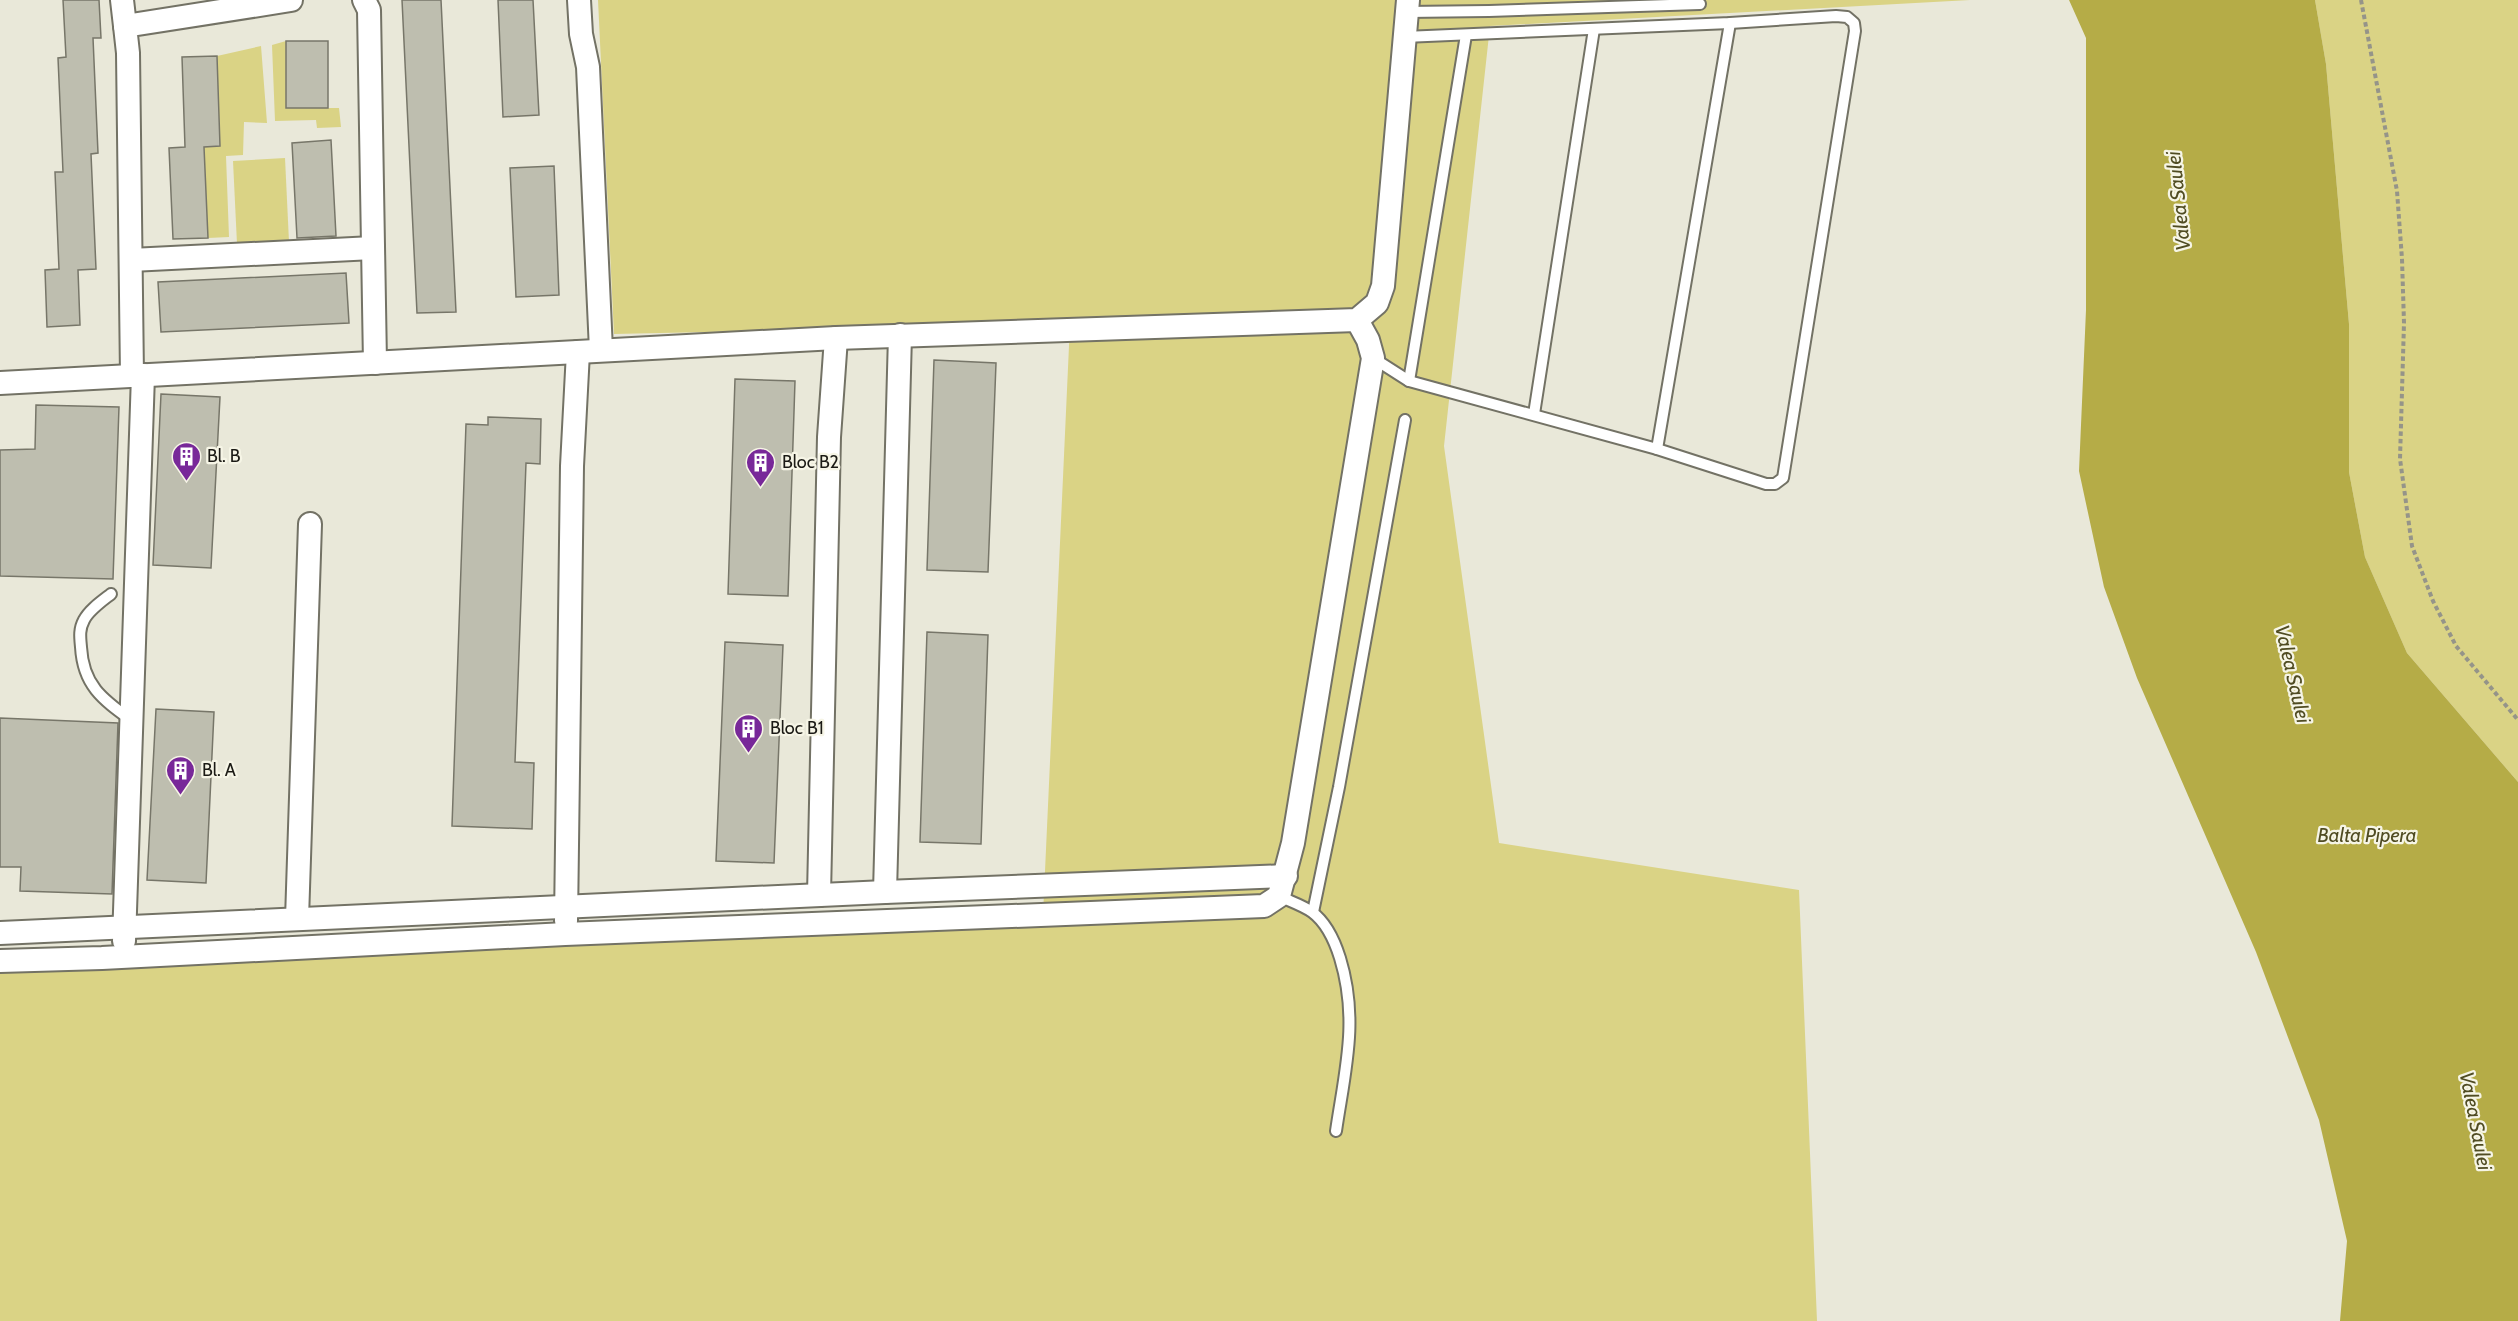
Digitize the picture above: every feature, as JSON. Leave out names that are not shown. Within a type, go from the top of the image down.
[{"type":"street","points":[[122,0],[128,53],[131,260],[138,375],[131,720],[123,957]]},
{"type":"street","points":[[124,26],[291,0]]},
{"type":"street","points":[[579,0],[581,34],[588,67],[602,350]]},
{"type":"street","points":[[366,1],[369,10],[375,363]]},
{"type":"street","points":[[0,383],[900,335],[1357,320],[1377,303],[1383,286],[1407,6]]},
{"type":"street","points":[[131,260],[373,248]]},
{"type":"street","points":[[0,961],[123,957],[565,934],[1264,906],[1282,886],[1297,825],[1373,358],[1368,340],[1357,320]]},
{"type":"street","points":[[885,892],[900,335]]},
{"type":"street","points":[[819,895],[829,437],[836,338]]},
{"type":"street","points":[[565,934],[572,466],[578,352]]},
{"type":"street","points":[[297,919],[310,524]]},
{"type":"street","points":[[0,933],[885,892],[1282,886]]},
{"type":"street","points":[[460,911],[461,940]]},
{"type":"lane","points":[[1407,6],[1501,11],[1700,4]]},
{"type":"lane","points":[[1373,358],[1410,381],[1657,449],[1766,484],[1775,484],[1783,478],[1852,55],[1854,23],[1847,17],[1836,16],[1403,38]]},
{"type":"lane","points":[[1657,449],[1730,23]]},
{"type":"lane","points":[[1534,414],[1594,29]]},
{"type":"lane","points":[[1410,381],[1466,35]]},
{"type":"lane","points":[[1313,912],[1339,787],[1405,420]]},
{"type":"lane","points":[[111,594],[85,617],[80,629],[82,666],[93,687],[107,703],[131,720]]},
{"type":"lane","points":[[1282,886],[1313,912],[1334,938],[1347,980],[1351,1010],[1350,1038],[1336,1131]]},
{"type":"path","points":[[2361,0],[2397,191],[2404,323],[2400,459],[2412,546],[2433,601],[2456,646],[2518,720]]},
{"type":"shaded area","points":[[598,0],[1970,0],[1490,26],[1444,446],[1499,843],[1799,890],[1817,1321],[0,1321],[0,954],[1043,915],[1070,324],[614,334]]},
{"type":"shaded area","points":[[2315,0],[2518,0],[2518,782],[2407,653],[2365,557],[2349,472],[2349,324],[2326,64]]},
{"type":"shaded area","points":[[286,41],[286,108],[339,108],[341,127],[317,128],[316,120],[275,121],[272,45]]},
{"type":"shaded area","points":[[261,46],[267,123],[244,122],[243,155],[226,156],[229,237],[208,238],[204,147],[220,146],[217,56]]},
{"type":"shaded area","points":[[285,158],[289,242],[237,244],[233,161]]},
{"type":"water","name":"Balta Pipera","points":[[2069,0],[2315,0],[2326,64],[2349,324],[2349,472],[2365,557],[2407,653],[2518,782],[2518,1321],[2340,1321],[2347,1241],[2319,1120],[2256,952],[2137,678],[2104,587],[2079,471],[2086,310],[2086,38]]},
{"type":"building","points":[[63,0],[99,0],[101,38],[93,38],[98,153],[91,154],[96,269],[78,270],[80,325],[47,327],[45,270],[59,269],[55,172],[63,172],[58,58],[66,57]]},
{"type":"building","points":[[402,0],[441,0],[456,312],[417,313]]},
{"type":"building","points":[[498,0],[533,0],[539,115],[503,117]]},
{"type":"building","points":[[286,41],[328,41],[328,108],[286,108]]},
{"type":"building","points":[[217,56],[220,146],[204,147],[208,238],[173,239],[169,148],[185,147],[182,57]]},
{"type":"building","points":[[331,140],[336,236],[297,238],[292,143]]},
{"type":"building","points":[[554,166],[559,295],[516,297],[510,168]]},
{"type":"building","points":[[346,273],[349,323],[161,332],[158,282]]},
{"type":"building","points":[[934,360],[996,363],[988,572],[927,570]]},
{"type":"building","name":"Bloc B2","points":[[735,379],[795,381],[788,596],[728,594]]},
{"type":"building","name":"Bl. B","points":[[161,394],[220,397],[211,568],[153,565]]},
{"type":"building","points":[[36,405],[119,407],[113,579],[0,576],[0,450],[35,449]]},
{"type":"building","points":[[488,417],[541,419],[540,464],[526,463],[515,762],[534,763],[532,829],[452,826],[466,424],[488,425]]},
{"type":"building","points":[[927,632],[988,635],[981,844],[920,842]]},
{"type":"building","name":"Bloc B1","points":[[725,642],[783,645],[774,863],[716,861]]},
{"type":"building","name":"Bl. A","points":[[156,709],[214,712],[206,883],[147,880]]},
{"type":"building","points":[[0,718],[118,723],[112,894],[20,891],[21,867],[0,867]]},
{"type":"place","name":"Bl. B","points":[[186,482]]},
{"type":"place","name":"Bloc B2","points":[[761,488]]},
{"type":"place","name":"Bloc B1","points":[[749,754]]},
{"type":"place","name":"Bl. A","points":[[181,796]]},
{"type":"water label","name":"Valea Saulei","points":[[2178,201]]},
{"type":"water label","name":"Valea Saulei","points":[[2293,674]]},
{"type":"water label","name":"Valea Saulei","points":[[2476,1121]]}]
